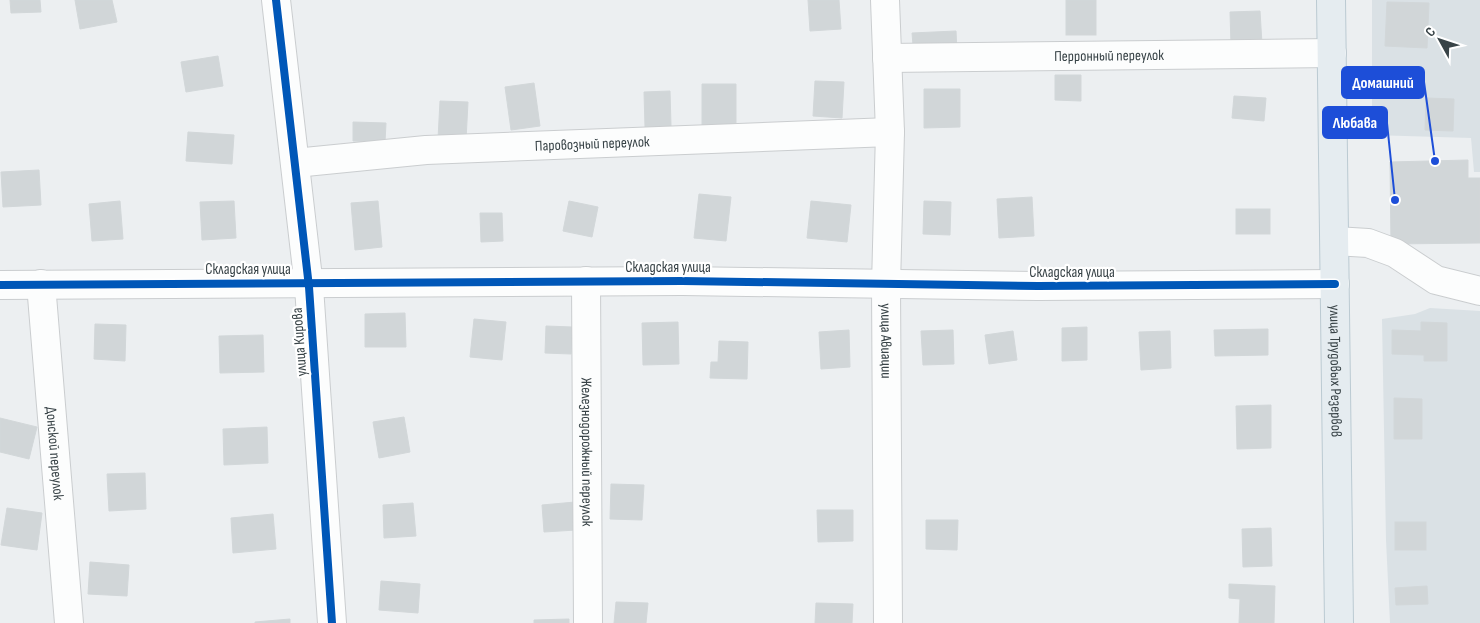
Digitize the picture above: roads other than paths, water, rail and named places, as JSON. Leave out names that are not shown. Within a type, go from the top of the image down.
[{"type":"main road","name":"улица Трудовых Резервов","points":[[1331,0],[1339,623]]},
{"type":"street","name":"улица Кирова","points":[[276,0],[308,282],[332,623]]},
{"type":"street","name":"улица Авиации","points":[[885,0],[890,132],[886,285],[888,623]]},
{"type":"street","name":"Перронный переулок","points":[[887,58],[1332,53]]},
{"type":"street","name":"Паровозный переулок","points":[[295,163],[426,150],[890,132]]},
{"type":"street","points":[[1335,241],[1368,243],[1395,253],[1436,280],[1480,291]]},
{"type":"street","name":"Складская улица","points":[[0,285],[586,281],[886,285],[1335,284]]},
{"type":"street","name":"Железнодорожный переулок","points":[[586,281],[588,623]]},
{"type":"street","name":"Донской переулок","points":[[41,284],[69,623]]},
{"type":"place","name":"Домашний","points":[[1435,161]]},
{"type":"place","name":"Любава","points":[[1395,200]]}]
